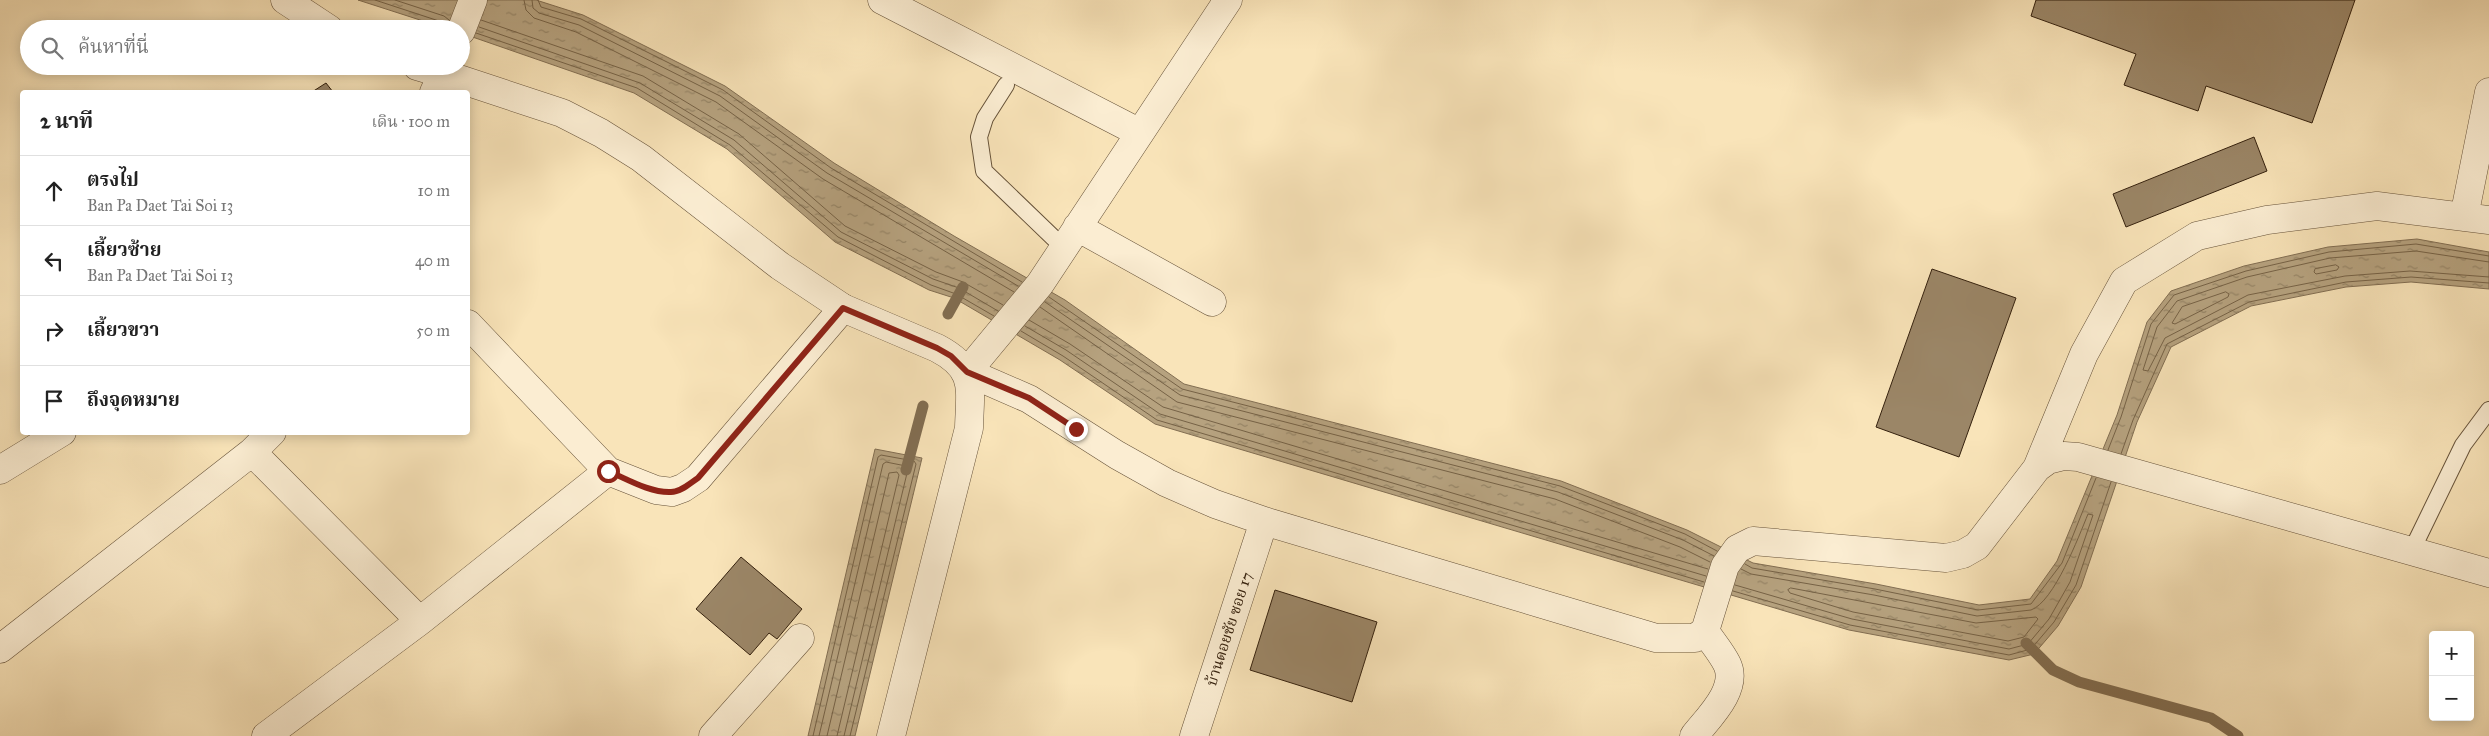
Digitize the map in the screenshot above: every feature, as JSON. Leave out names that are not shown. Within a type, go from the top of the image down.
[{"type":"street","points":[[285,0],[315,20]]},
{"type":"street","points":[[465,20],[473,0]]},
{"type":"street","points":[[882,0],[1140,133]]},
{"type":"street","points":[[891,736],[969,428],[970,397],[967,372],[1040,284],[1228,0]]},
{"type":"street","points":[[442,77],[562,113],[601,133],[641,158],[780,266],[843,308],[937,348],[951,356],[967,372],[1029,398],[1118,455],[1167,483],[1264,521],[1656,638],[1695,638],[1708,621],[1726,566],[1737,548],[1753,541],[1946,558],[1963,554],[1977,546],[2037,468],[2084,354],[2124,281],[2197,236],[2267,220],[2377,206],[2476,218],[2489,92]]},
{"type":"street","points":[[1070,238],[1212,302]]},
{"type":"street","points":[[470,326],[608,471],[656,490],[672,492],[683,488],[698,478],[843,308]]},
{"type":"street","points":[[0,470],[57,435]]},
{"type":"street","points":[[0,649],[252,452],[269,435]]},
{"type":"street","points":[[252,452],[420,622]]},
{"type":"street","points":[[2037,468],[2048,460],[2064,456],[2078,457],[2489,572]]},
{"type":"street","points":[[266,736],[420,622],[608,471]]},
{"type":"street","name":"บ้านดอยชัย ซอย 17","points":[[1194,736],[1264,521]]},
{"type":"street","points":[[1694,736],[1724,696],[1730,678],[1728,665],[1708,621]]},
{"type":"street","points":[[713,736],[800,638]]},
{"type":"lane","points":[[1006,85],[985,118],[980,137],[984,171],[1070,238]]},
{"type":"lane","points":[[2412,550],[2463,445],[2489,410]]},
{"type":"water","points":[[358,0],[536,0],[583,15],[725,86],[834,163],[954,236],[1065,300],[1184,384],[1561,481],[1687,530],[1753,563],[1876,584],[1979,605],[2030,599],[2057,561],[2117,415],[2147,322],[2171,291],[2244,266],[2328,247],[2417,239],[2489,252],[2489,289],[2411,282],[2346,287],[2251,306],[2171,347],[2137,422],[2081,587],[2058,626],[2034,654],[2009,660],[1849,630],[1155,424],[1060,360],[954,298],[929,290],[835,242],[727,149],[634,93],[470,36],[470,20],[420,20]]},
{"type":"water","points":[[875,449],[922,458],[855,736],[808,736]]},
{"type":"building","points":[[2036,0],[2355,0],[2312,123],[2206,86],[2198,111],[2124,85],[2136,54],[2031,16]]},
{"type":"building","points":[[326,83],[331,90],[315,90]]},
{"type":"building","points":[[2254,137],[2267,171],[2126,227],[2113,194]]},
{"type":"building","points":[[1932,269],[2016,298],[1959,457],[1876,427]]},
{"type":"building","points":[[741,557],[802,609],[777,639],[769,633],[750,655],[696,609]]},
{"type":"building","points":[[1275,590],[1377,622],[1352,702],[1250,670]]},
{"type":"waterway","points":[[948,314],[963,287]]},
{"type":"waterway","points":[[906,470],[923,406]]},
{"type":"waterway","points":[[2026,643],[2053,670],[2079,682],[2211,718],[2238,736]]},
{"type":"route","points":[[608,471],[656,490],[672,492],[683,488],[698,478],[843,308],[937,348],[951,356],[967,372],[1029,398],[1076,429]]}]
